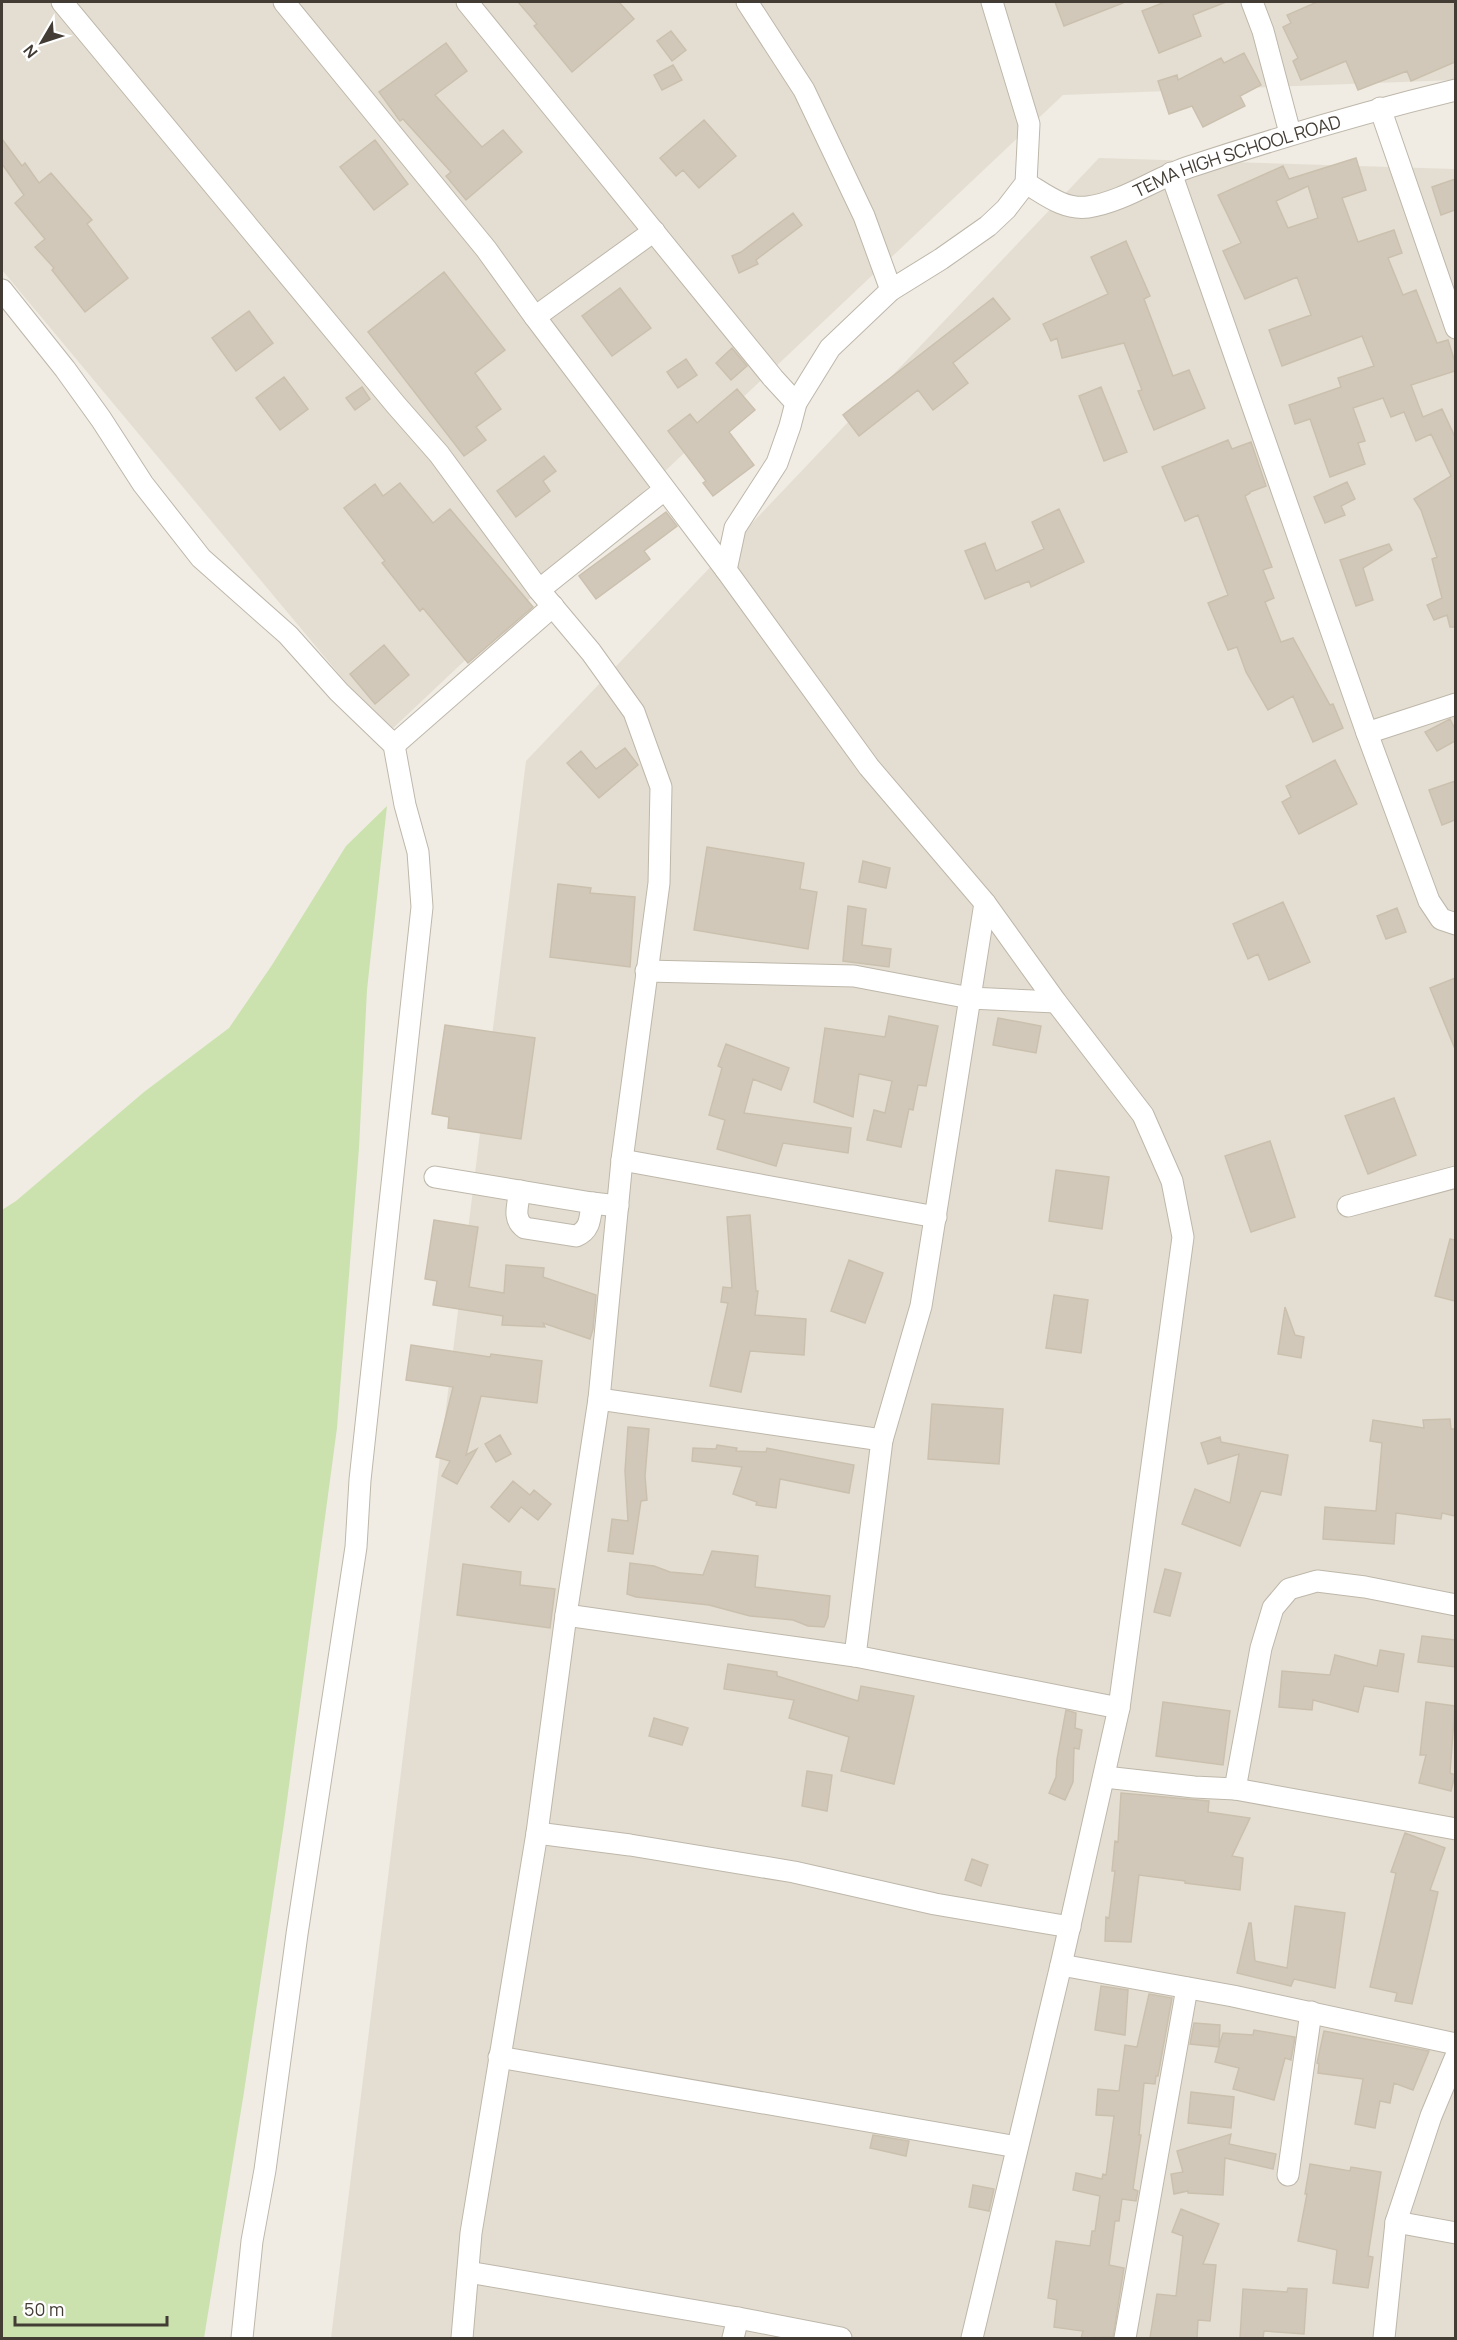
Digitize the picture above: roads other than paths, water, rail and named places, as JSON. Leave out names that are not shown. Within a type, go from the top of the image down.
[{"type":"street","points":[[62,2],[388,396],[439,454],[539,590],[591,652],[634,712],[661,787],[659,883],[622,1160],[599,1399],[566,1615],[537,1833],[471,2234],[462,2338]]},
{"type":"street","points":[[284,2],[486,249],[726,570],[869,767],[985,903],[1056,1002],[1143,1116],[1172,1181],[1183,1238],[1119,1708],[1105,1777],[972,2338]]},
{"type":"street","points":[[467,2],[773,378],[796,403]]},
{"type":"street","points":[[747,2],[804,90],[864,216],[891,290]]},
{"type":"street","points":[[726,570],[735,528],[777,464],[796,403],[830,348],[891,290],[988,226],[1006,209],[1026,183],[1029,124],[992,2]]},
{"type":"street","points":[[1252,2],[1263,31],[1290,133]]},
{"type":"street","name":"TEMA HIGH SCHOOL ROAD","points":[[1026,183],[1061,205],[1087,207],[1112,201],[1171,173],[1290,133],[1455,90]]},
{"type":"street","points":[[1380,108],[1455,328]]},
{"type":"street","points":[[1171,173],[1367,733],[1429,901],[1442,919],[1455,924]]},
{"type":"street","points":[[535,317],[654,231]]},
{"type":"street","points":[[2,290],[65,369],[101,419],[142,484],[201,558],[288,634],[339,692],[394,745],[405,805],[418,852],[422,907],[360,1480],[356,1547],[297,1934],[265,2170],[252,2241],[242,2338]]},
{"type":"street","points":[[539,590],[664,490]]},
{"type":"street","points":[[394,745],[552,606]]},
{"type":"street","points":[[1367,733],[1455,704]]},
{"type":"street","points":[[855,1656],[882,1440],[921,1306],[985,903]]},
{"type":"street","points":[[646,971],[854,976],[970,998],[1056,1002]]},
{"type":"street","points":[[622,1160],[936,1217]]},
{"type":"street","points":[[435,1177],[618,1206]]},
{"type":"street","points":[[1348,1206],[1455,1177]]},
{"type":"street","points":[[520,1191],[516,1217],[519,1224],[525,1228],[576,1236],[587,1229],[592,1203]]},
{"type":"street","points":[[599,1399],[882,1440]]},
{"type":"street","points":[[1235,1789],[1261,1648],[1273,1608],[1289,1589],[1317,1581],[1365,1587],[1455,1605]]},
{"type":"street","points":[[566,1615],[855,1656],[1119,1708]]},
{"type":"street","points":[[1105,1777],[1235,1789],[1455,1829]]},
{"type":"street","points":[[537,1833],[630,1845],[794,1872],[935,1904],[1070,1927]]},
{"type":"street","points":[[1061,1965],[1311,2012],[1455,2044]]},
{"type":"street","points":[[1125,2338],[1187,1988]]},
{"type":"street","points":[[1288,2175],[1300,2103],[1311,2012]]},
{"type":"street","points":[[1384,2338],[1395,2222],[1431,2116],[1455,2056]]},
{"type":"street","points":[[499,2057],[1017,2147]]},
{"type":"street","points":[[1395,2222],[1455,2233]]},
{"type":"street","points":[[468,2272],[736,2328],[841,2338]]}]
